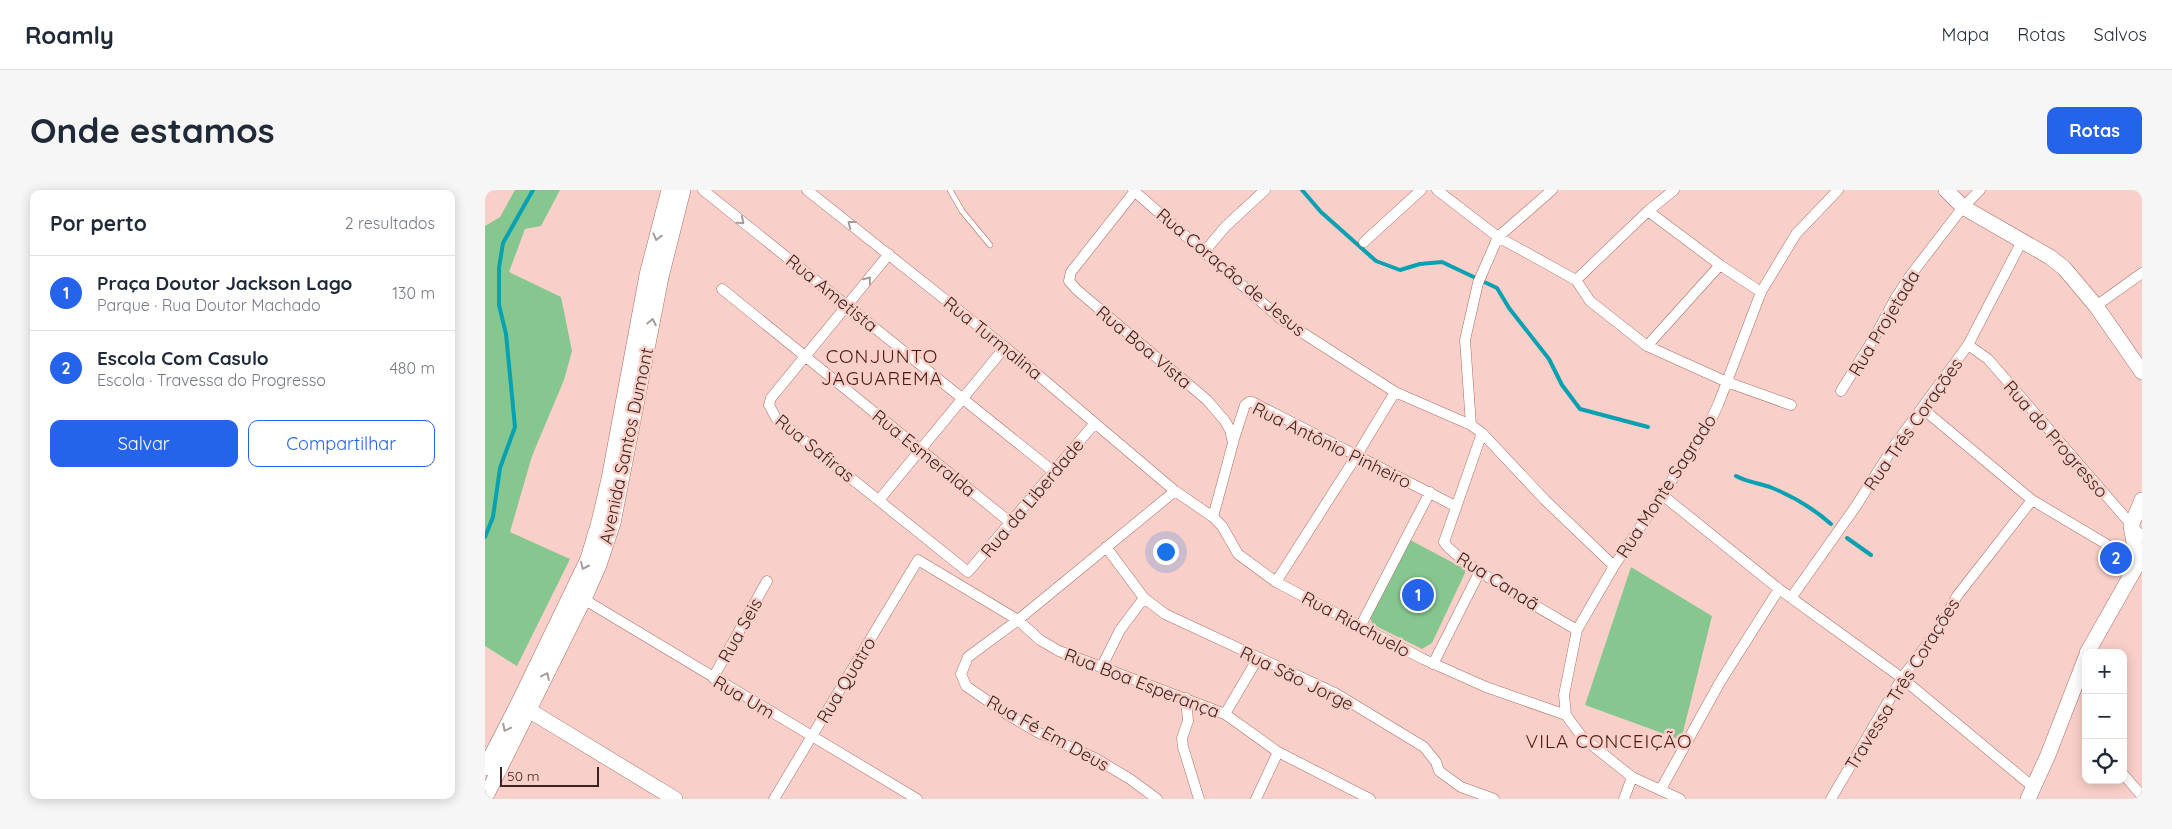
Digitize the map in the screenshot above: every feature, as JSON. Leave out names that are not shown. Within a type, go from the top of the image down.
[{"type":"main road","name":"Avenida Santos Dumont","points":[[578,596],[599,522],[647,275],[669,190]]},
{"type":"main road","name":"Avenida Santos Dumont","points":[[485,798],[524,708],[578,596],[599,565],[613,524],[661,277],[683,190]]},
{"type":"main road","points":[[1946,190],[1963,207],[2050,257],[2064,268],[2096,306],[2142,372]]},
{"type":"main road","points":[[2089,649],[2138,563],[2131,526],[2142,500]]},
{"type":"main road","points":[[2031,793],[2048,755],[2082,666]]},
{"type":"main road","name":"Avenida Santos Dumont","points":[[487,761],[524,708]]},
{"type":"main road","points":[[524,708],[675,799]]},
{"type":"street","name":"Rua Ametista","points":[[703,190],[1054,472]]},
{"type":"street","name":"Rua Turmalina","points":[[807,190],[1005,347],[1175,491]]},
{"type":"street","points":[[1204,252],[1231,220],[1265,190]]},
{"type":"street","points":[[1364,242],[1421,190]]},
{"type":"street","points":[[1437,190],[1498,236],[1576,280],[1590,301],[1647,346],[1727,382],[1791,405]]},
{"type":"street","points":[[1471,425],[1465,340],[1478,283],[1498,236],[1552,190]]},
{"type":"street","points":[[1576,280],[1648,211],[1674,190]]},
{"type":"street","name":"Rua Monte Sagrado","points":[[1566,715],[1564,695],[1577,630],[1614,566],[1707,428],[1727,382],[1761,292],[1796,234],[1837,190]]},
{"type":"street","name":"Rua Projetada","points":[[1841,391],[1874,338],[1895,299],[1963,207],[1980,190]]},
{"type":"street","name":"Rua Coração de Jesus","points":[[1134,191],[1281,319],[1395,392],[1471,425],[1482,433],[1545,500],[1614,566]]},
{"type":"street","name":"Rua Boa Vista","points":[[1134,191],[1071,272],[1069,281],[1077,290],[1216,409],[1230,430],[1233,443]]},
{"type":"street","points":[[1648,211],[1720,265],[1761,292]]},
{"type":"street","name":"Rua Três Corações","points":[[1791,598],[1856,506],[1894,446],[1923,409],[1968,345],[2022,242]]},
{"type":"street","name":"Rua Safiras","points":[[889,254],[771,398],[769,405],[775,418],[968,572]]},
{"type":"street","points":[[1647,346],[1720,265]]},
{"type":"street","points":[[2096,306],[2142,273]]},
{"type":"street","name":"Rua Esmeralda","points":[[722,289],[1011,523]]},
{"type":"street","name":"Rua do Progresso","points":[[1968,345],[1988,359],[2142,537]]},
{"type":"street","points":[[879,500],[1005,347]]},
{"type":"street","points":[[1276,582],[1395,392]]},
{"type":"street","name":"Rua Antônio Pinheiro","points":[[1233,443],[1245,405],[1249,402],[1455,506]]},
{"type":"street","points":[[1923,409],[2032,500],[2138,563]]},
{"type":"street","name":"Rua da Liberdade","points":[[968,572],[1095,423]]},
{"type":"street","name":"Rua Canaã","points":[[1482,433],[1444,542],[1451,552],[1577,630]]},
{"type":"street","points":[[1213,517],[1233,443]]},
{"type":"street","name":"Rua Riachuelo","points":[[1175,491],[1213,517],[1222,526],[1238,554],[1276,582],[1433,664],[1486,687],[1566,715]]},
{"type":"street","name":"Rua Fé Em Deus","points":[[1157,799],[1130,779],[1095,758],[1039,732],[1008,715],[966,686],[961,674],[968,658],[1018,620],[1175,491]]},
{"type":"street","points":[[1360,627],[1430,492]]},
{"type":"street","points":[[1661,494],[1779,589],[1902,678],[2031,793]]},
{"type":"street","name":"Travessa Três Corações","points":[[1831,799],[1902,678],[1941,624],[1957,596],[2032,500]]},
{"type":"street","name":"Rua São Jorge","points":[[1106,547],[1144,598],[1165,614],[1335,694],[1424,747],[1436,762],[1439,771],[1450,780],[1461,787],[1493,799]]},
{"type":"street","name":"Rua Boa Esperança","points":[[918,560],[1018,620],[1039,640],[1059,651],[1225,714],[1278,752],[1370,799]]},
{"type":"street","name":"Rua Quatro","points":[[774,799],[918,560]]},
{"type":"street","points":[[1433,664],[1480,571]]},
{"type":"street","name":"Rua Seis","points":[[713,678],[767,581]]},
{"type":"street","points":[[1661,789],[1720,682],[1779,589]]},
{"type":"street","name":"Rua Um","points":[[578,596],[917,799]]},
{"type":"street","points":[[1102,666],[1120,630],[1144,598]]},
{"type":"street","points":[[1225,714],[1258,658]]},
{"type":"street","points":[[1187,698],[1188,720],[1187,729],[1182,738],[1183,748],[1199,799]]},
{"type":"street","points":[[1566,715],[1582,737],[1632,777],[1680,799]]},
{"type":"street","points":[[1256,799],[1278,752]]},
{"type":"street","points":[[1624,799],[1632,777]]},
{"type":"street","points":[[2127,779],[2142,796]]},
{"type":"lane","points":[[951,190],[962,211],[990,245]]},
{"type":"green space","points":[[515,190],[560,190],[541,226],[525,229],[509,272],[561,297],[572,351],[564,380],[532,456],[510,532],[570,559],[517,666],[485,646],[485,226],[500,217]]},
{"type":"green space","points":[[1410,540],[1465,569],[1465,573],[1432,643],[1422,649],[1372,624],[1370,616]]},
{"type":"green space","points":[[1631,567],[1712,616],[1681,740],[1585,705]]},
{"type":"waterway","points":[[485,537],[493,517],[500,468],[515,427],[506,334],[499,305],[499,268],[503,243],[533,190]]},
{"type":"waterway","points":[[1302,190],[1321,212],[1376,261],[1400,270],[1420,264],[1442,262],[1497,288],[1509,308],[1549,359],[1562,385],[1580,409],[1648,427]]},
{"type":"waterway","points":[[1736,476],[1786,494],[1810,508],[1831,524]]},
{"type":"waterway","points":[[1847,538],[1871,555]]},
{"type":"place","name":"Escola Com Casulo","points":[[2116,558]]},
{"type":"place","name":"Praça Doutor Jackson Lago","points":[[1418,595]]},
{"type":"district","name":"CONJUNTO JAGUAREMA","points":[[882,367]]},
{"type":"district","name":"VILA CONCEIÇÃO","points":[[1609,741]]}]
